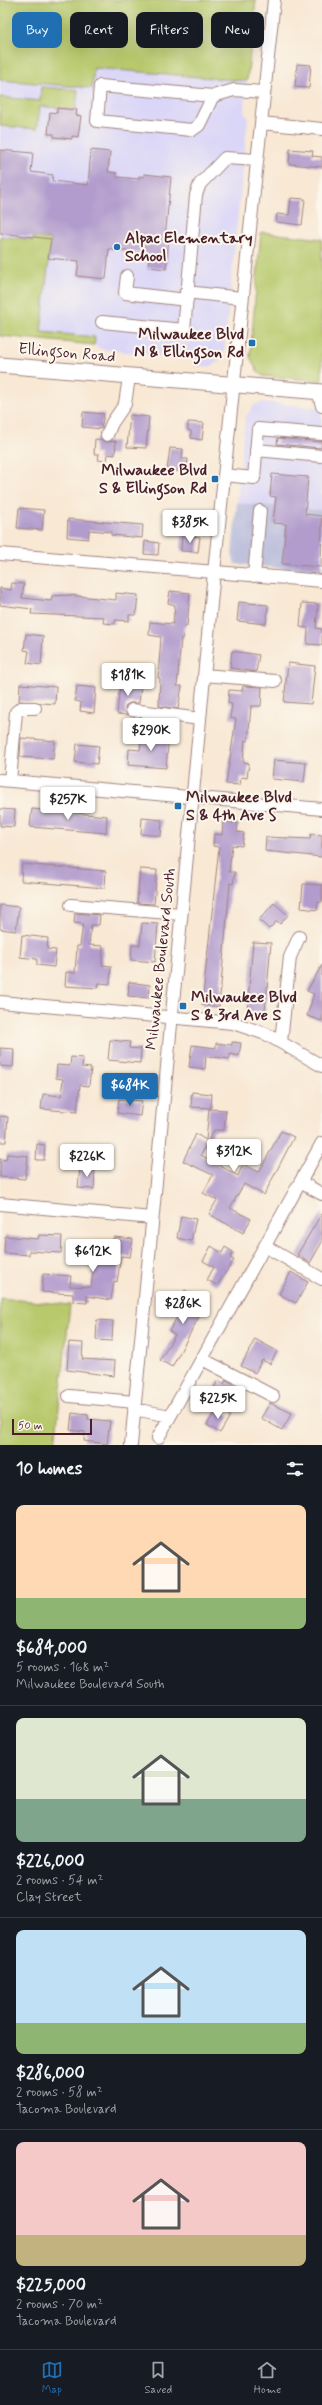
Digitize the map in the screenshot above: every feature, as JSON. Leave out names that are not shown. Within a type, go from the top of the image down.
[{"type":"main road","name":"Ellingson Road","points":[[0,365],[320,392]]},
{"type":"street","name":"Milwaukee Boulevard South","points":[[131,1445],[214,572],[274,0]]},
{"type":"street","points":[[213,96],[199,125],[192,130],[97,121],[100,86],[213,96],[234,90],[264,92]]},
{"type":"street","points":[[261,123],[322,128]]},
{"type":"street","points":[[102,322],[184,330],[198,188],[225,158],[257,160]]},
{"type":"street","points":[[127,276],[125,293],[187,296],[208,294],[242,298]]},
{"type":"street","points":[[108,436],[112,423],[125,404],[129,377]]},
{"type":"street","points":[[320,392],[322,406]]},
{"type":"street","points":[[224,475],[254,478],[258,429],[322,434]]},
{"type":"street","points":[[256,450],[322,456]]},
{"type":"street","points":[[254,576],[260,511]]},
{"type":"street","points":[[0,554],[322,581]]},
{"type":"street","points":[[204,676],[275,681]]},
{"type":"street","points":[[35,708],[21,708],[16,712],[5,780],[322,809]]},
{"type":"street","points":[[132,710],[200,718]]},
{"type":"street","points":[[71,905],[181,914]]},
{"type":"street","points":[[281,1042],[290,957],[299,936]]},
{"type":"street","points":[[0,1002],[233,1023],[250,1028],[281,1042],[322,1066]]},
{"type":"street","points":[[158,1438],[322,1143]]},
{"type":"street","points":[[300,1182],[322,1194]]},
{"type":"street","points":[[0,1204],[152,1218]]},
{"type":"street","points":[[265,1246],[322,1279]]},
{"type":"street","points":[[202,1359],[273,1396]]},
{"type":"street","points":[[69,1396],[134,1406],[170,1416]]},
{"type":"shaded area","name":"Alpac Elementary School","points":[[0,60],[247,81],[244,112],[248,117],[224,352],[220,360],[212,366],[196,367],[196,362],[194,360],[101,349],[94,345],[0,336]]},
{"type":"shaded area","points":[[262,402],[322,408],[322,510],[237,503],[245,418],[253,406]]},
{"type":"shaded area","points":[[237,503],[322,510],[322,572],[235,564],[232,554]]},
{"type":"green space","points":[[0,0],[256,0],[255,12],[211,12],[211,48],[251,48],[247,81],[94,68],[92,88],[0,80]]},
{"type":"green space","points":[[41,87],[78,90],[76,110],[40,106],[37,129],[0,126],[0,97],[40,101]]},
{"type":"green space","points":[[261,232],[322,239],[322,381],[263,376],[258,372],[250,357]]},
{"type":"green space","points":[[0,236],[33,240],[34,237],[51,239],[41,332],[95,337],[94,345],[0,336]]},
{"type":"green space","points":[[0,1298],[70,1305],[55,1445],[0,1445]]},
{"type":"building","points":[[297,64],[311,65],[309,88],[295,87]]},
{"type":"building","points":[[57,108],[77,110],[76,115],[81,116],[78,137],[72,136],[72,139],[54,137],[54,134],[48,134],[50,112],[57,113]]},
{"type":"building","points":[[290,149],[313,151],[312,156],[322,157],[322,167],[289,164]]},
{"type":"building","points":[[0,150],[33,153],[31,172],[53,175],[52,181],[88,185],[91,150],[110,152],[108,172],[117,173],[117,177],[139,179],[139,176],[144,177],[144,174],[171,177],[165,238],[169,238],[166,269],[148,267],[149,254],[109,249],[106,279],[77,276],[79,261],[48,258],[51,239],[0,233]]},
{"type":"building","points":[[291,198],[305,199],[302,225],[276,222],[277,214],[289,215]]},
{"type":"building","points":[[83,412],[104,414],[101,429],[82,427]]},
{"type":"building","points":[[130,415],[149,417],[146,448],[127,447]]},
{"type":"building","points":[[188,422],[204,423],[202,440],[191,438],[191,431],[188,430]]},
{"type":"building","points":[[278,438],[322,442],[321,448],[277,444]]},
{"type":"building","points":[[95,439],[108,442],[116,441],[115,455],[108,454],[107,461],[98,460],[99,454],[94,454]]},
{"type":"building","points":[[170,448],[183,449],[182,459],[188,459],[186,472],[167,470]]},
{"type":"building","points":[[272,474],[308,477],[305,514],[322,516],[321,567],[282,564],[286,524],[273,523],[276,497],[270,496]]},
{"type":"building","points":[[19,508],[44,510],[42,530],[17,528]]},
{"type":"building","points":[[68,519],[143,525],[142,538],[111,535],[111,532],[89,530],[88,539],[67,537]]},
{"type":"building","points":[[182,535],[200,537],[198,552],[181,551]]},
{"type":"building","points":[[145,541],[159,543],[158,555],[144,554]]},
{"type":"building","points":[[12,583],[24,584],[22,598],[51,601],[52,596],[68,595],[116,600],[116,593],[138,595],[136,615],[129,615],[129,621],[115,620],[115,624],[103,623],[104,617],[31,614],[32,609],[0,605],[0,588],[11,590]]},
{"type":"building","points":[[170,591],[190,593],[187,626],[184,626],[183,639],[181,638],[177,686],[182,686],[178,709],[159,706],[160,678],[158,678],[161,637],[149,635],[150,622],[173,624],[175,605],[168,603]]},
{"type":"building","points":[[239,602],[268,605],[266,624],[237,621]]},
{"type":"building","points":[[302,603],[318,604],[316,628],[322,629],[322,645],[307,644],[308,628],[300,627]]},
{"type":"building","points":[[26,634],[43,636],[41,665],[27,663],[29,651],[24,650]]},
{"type":"building","points":[[232,651],[259,655],[256,672],[230,668]]},
{"type":"building","points":[[288,663],[315,666],[311,704],[284,702]]},
{"type":"building","points":[[20,684],[56,687],[55,704],[19,701]]},
{"type":"building","points":[[120,684],[141,686],[139,703],[130,703],[126,705],[125,709],[127,715],[117,714]]},
{"type":"building","points":[[77,686],[96,688],[94,713],[80,711],[81,702],[75,701]]},
{"type":"building","points":[[243,686],[262,687],[261,706],[251,706],[248,741],[245,740],[243,762],[249,763],[247,778],[241,777],[240,785],[226,784],[236,719],[230,718],[232,704],[228,703],[229,690],[242,691]]},
{"type":"building","points":[[151,732],[169,734],[166,768],[128,765],[129,749],[140,750],[141,742],[150,742]]},
{"type":"building","points":[[21,738],[55,741],[53,759],[20,757]]},
{"type":"building","points":[[77,744],[99,746],[97,764],[75,762]]},
{"type":"building","points":[[274,760],[306,763],[304,782],[272,779]]},
{"type":"building","points":[[0,809],[15,810],[14,827],[0,826]]},
{"type":"building","points":[[32,809],[107,816],[106,833],[30,827]]},
{"type":"building","points":[[142,818],[162,820],[161,836],[141,834]]},
{"type":"building","points":[[223,822],[238,823],[237,832],[244,833],[242,846],[232,845],[229,872],[235,872],[233,884],[230,883],[219,1007],[202,1005],[219,847],[213,846],[214,834],[222,835]]},
{"type":"building","points":[[311,834],[322,835],[322,857],[265,851],[266,837],[310,839]]},
{"type":"building","points":[[22,864],[106,871],[105,888],[21,881]]},
{"type":"building","points":[[140,869],[157,870],[154,904],[137,903]]},
{"type":"building","points":[[303,884],[322,885],[322,902],[318,902],[317,910],[301,908]]},
{"type":"building","points":[[274,903],[288,915],[280,924],[277,921],[269,929],[259,920]]},
{"type":"building","points":[[0,905],[19,907],[16,931],[0,929]]},
{"type":"building","points":[[75,913],[100,915],[99,925],[91,925],[89,945],[103,946],[102,965],[111,966],[110,984],[99,983],[98,988],[65,986],[66,972],[75,973],[77,946],[80,946],[83,924],[74,923]]},
{"type":"building","points":[[142,923],[158,924],[155,962],[131,960],[132,945],[140,945]]},
{"type":"building","points":[[22,935],[48,938],[47,949],[56,950],[54,967],[37,965],[37,959],[20,957]]},
{"type":"building","points":[[253,942],[271,943],[265,1013],[247,1012]]},
{"type":"building","points":[[322,965],[322,1021],[307,1016],[314,994],[307,991]]},
{"type":"building","points":[[129,982],[150,985],[149,998],[128,996]]},
{"type":"building","points":[[110,1040],[130,1042],[129,1048],[141,1049],[140,1063],[108,1060]]},
{"type":"building","points":[[232,1042],[241,1043],[239,1056],[230,1054],[230,1059],[206,1056],[205,1069],[189,1067],[192,1045],[216,1048],[216,1043],[232,1045]]},
{"type":"building","points":[[0,1048],[14,1049],[13,1067],[0,1066]]},
{"type":"building","points":[[71,1057],[83,1058],[82,1067],[91,1068],[89,1086],[80,1085],[77,1112],[41,1109],[43,1094],[61,1096],[63,1079],[56,1078],[57,1065],[70,1066]]},
{"type":"building","points":[[192,1092],[212,1094],[211,1108],[191,1107]]},
{"type":"building","points":[[119,1099],[142,1101],[140,1116],[117,1113]]},
{"type":"building","points":[[209,1109],[226,1110],[224,1130],[214,1130],[201,1155],[238,1176],[243,1164],[259,1172],[281,1131],[294,1137],[264,1195],[244,1184],[230,1208],[251,1219],[243,1233],[209,1214],[217,1200],[203,1193],[213,1175],[183,1161],[196,1134],[206,1140]]},
{"type":"building","points":[[0,1116],[8,1117],[6,1142],[0,1142]]},
{"type":"building","points":[[37,1144],[45,1145],[44,1160],[36,1160]]},
{"type":"building","points":[[62,1147],[83,1149],[82,1161],[60,1159]]},
{"type":"building","points":[[7,1154],[28,1156],[25,1179],[0,1177],[0,1159],[6,1160]]},
{"type":"building","points":[[80,1166],[95,1167],[94,1189],[78,1188]]},
{"type":"building","points":[[322,1213],[322,1242],[310,1263],[297,1255]]},
{"type":"building","points":[[181,1216],[196,1219],[191,1241],[177,1238]]},
{"type":"building","points":[[39,1235],[62,1236],[61,1253],[29,1251],[29,1255],[4,1253],[5,1236],[38,1239]]},
{"type":"building","points":[[114,1237],[133,1239],[130,1257],[121,1256],[117,1282],[114,1281],[111,1300],[87,1296],[87,1303],[73,1302],[73,1294],[42,1292],[43,1274],[71,1276],[70,1286],[91,1287],[94,1265],[83,1264],[85,1246],[104,1248],[104,1245],[113,1246]]},
{"type":"building","points":[[211,1246],[222,1253],[225,1247],[233,1252],[230,1258],[234,1260],[217,1285],[207,1280],[214,1267],[203,1261]]},
{"type":"building","points":[[291,1272],[308,1282],[296,1303],[279,1294]]},
{"type":"building","points":[[185,1290],[207,1302],[172,1367],[160,1360],[175,1335],[169,1331],[180,1312],[174,1308]]},
{"type":"building","points":[[97,1320],[113,1321],[112,1341],[96,1340]]},
{"type":"building","points":[[255,1339],[277,1351],[270,1364],[262,1360],[255,1373],[241,1366]]},
{"type":"building","points":[[69,1342],[83,1343],[82,1359],[115,1361],[114,1376],[67,1370]]},
{"type":"building","points":[[218,1380],[224,1384],[226,1380],[238,1386],[228,1403],[211,1394]]},
{"type":"building","points":[[270,1403],[292,1413],[282,1430],[261,1418]]},
{"type":"building","points":[[217,1408],[230,1416],[220,1433],[207,1425]]},
{"type":"building","points":[[72,1413],[88,1415],[88,1419],[110,1421],[107,1444],[84,1441],[85,1432],[70,1430]]},
{"type":"place","name":"Alpac Elementary School","points":[[117,247]]},
{"type":"place","name":"Milwaukee Blvd N & Ellingson Rd","points":[[252,343]]},
{"type":"place","name":"Milwaukee Blvd S & Ellingson Rd","points":[[215,479]]},
{"type":"place","name":"Milwaukee Blvd S & 4th Ave S","points":[[178,806]]},
{"type":"place","name":"Milwaukee Blvd S & 3rd Ave S","points":[[183,1006]]}]
